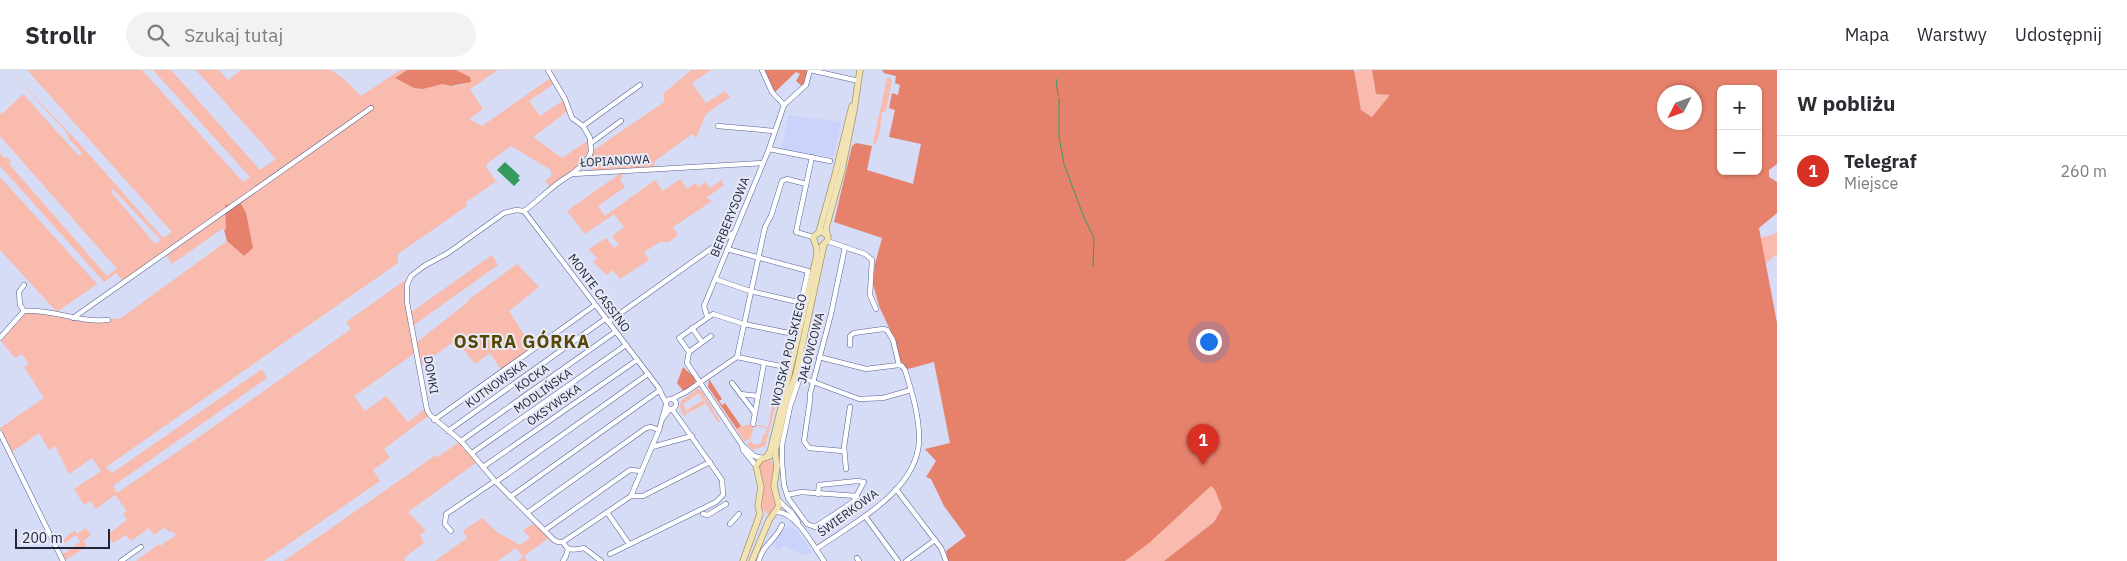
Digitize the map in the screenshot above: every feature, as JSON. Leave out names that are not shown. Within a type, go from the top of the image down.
[{"type":"main road","name":"WOJSKA POLSKIEGO","points":[[779,501],[774,486],[777,466],[775,452],[796,374],[826,240],[826,228],[840,176],[860,70]]},
{"type":"main road","name":"WOJSKA POLSKIEGO","points":[[859,79],[864,70]]},
{"type":"main road","name":"WOJSKA POLSKIEGO","points":[[819,232],[835,175],[846,125],[855,100]]},
{"type":"main road","points":[[824,231],[826,240],[820,246],[813,240],[819,232],[824,231]]},
{"type":"main road","name":"WOJSKA POLSKIEGO","points":[[765,457],[770,452],[796,350],[817,252],[813,240]]},
{"type":"main road","points":[[743,561],[760,512],[758,508],[761,488],[756,466],[765,457],[776,460]]},
{"type":"main road","points":[[752,561],[773,514],[778,509],[779,501]]},
{"type":"main road","points":[[760,512],[773,514]]},
{"type":"street","points":[[548,70],[565,99],[572,118],[583,126],[591,143],[591,152],[586,162],[572,174]]},
{"type":"street","points":[[762,70],[772,92],[784,105],[806,85],[810,70],[859,79]]},
{"type":"street","points":[[583,126],[640,85]]},
{"type":"street","name":"BERBERYSOWA","points":[[708,316],[704,306],[769,149],[784,105]]},
{"type":"street","points":[[74,318],[371,108]]},
{"type":"street","points":[[591,143],[621,122]]},
{"type":"street","points":[[718,126],[774,132]]},
{"type":"street","points":[[769,149],[830,161]]},
{"type":"street","points":[[812,157],[796,232],[813,240]]},
{"type":"street","points":[[586,162],[589,168],[595,172]]},
{"type":"street","name":"ŁOPIANOWA","points":[[436,259],[504,213],[516,210],[524,211],[572,174],[763,163]]},
{"type":"street","points":[[563,542],[631,496],[662,419],[671,406],[686,392],[737,357],[758,259],[782,181],[787,179],[806,184]]},
{"type":"street","name":"MONTE CASSINO","points":[[524,211],[671,406]]},
{"type":"street","name":"KUTNOWSKA","points":[[448,431],[734,232]]},
{"type":"street","points":[[826,240],[865,254],[873,261],[870,291],[871,301],[876,308]]},
{"type":"street","name":"JAŁOWCOWA","points":[[843,451],[811,449],[806,446],[805,438],[812,382],[845,247]]},
{"type":"street","points":[[727,249],[758,259]]},
{"type":"street","name":"DOMKI","points":[[436,259],[411,276],[406,293],[427,410],[434,420],[461,441],[495,481],[554,541],[563,542],[568,549]]},
{"type":"street","name":"WOJSKA POLSKIEGO","points":[[744,324],[794,334],[802,303],[808,270],[758,259]]},
{"type":"street","points":[[715,279],[750,291],[802,303]]},
{"type":"street","points":[[24,286],[19,292],[20,305],[24,311]]},
{"type":"street","points":[[434,420],[594,305]]},
{"type":"street","points":[[24,311],[55,312],[87,321],[108,320]]},
{"type":"street","points":[[1,337],[24,311]]},
{"type":"street","points":[[689,352],[679,338],[708,316],[713,314],[744,324]]},
{"type":"street","points":[[692,328],[702,342]]},
{"type":"street","name":"ŚWIERKOWA","points":[[816,549],[865,516],[896,489],[910,471],[919,444],[918,423],[910,390],[903,367],[899,365],[893,340],[887,330],[852,333],[850,345]]},
{"type":"street","name":"KOCKA","points":[[461,441],[615,332]]},
{"type":"street","points":[[711,336],[689,352],[687,363],[742,445],[754,456],[765,457]]},
{"type":"street","name":"MODLIŃSKA","points":[[472,453],[626,345]]},
{"type":"street","name":"WOJSKA POLSKIEGO","points":[[807,352],[804,354],[800,378],[790,407],[782,445],[784,485],[787,496],[804,522],[813,528],[853,502],[857,496]]},
{"type":"street","points":[[737,357],[785,367]]},
{"type":"street","points":[[819,357],[866,369],[899,365]]},
{"type":"street","name":"OKSYWSKA","points":[[483,467],[637,360]]},
{"type":"street","points":[[753,424],[764,363]]},
{"type":"street","points":[[451,531],[444,524],[446,514],[648,374]]},
{"type":"street","points":[[800,378],[852,397],[866,399],[886,397],[910,390]]},
{"type":"street","points":[[732,383],[754,412]]},
{"type":"street","points":[[510,496],[659,389]]},
{"type":"street","name":"MONTE CASSINO","points":[[659,389],[672,398]]},
{"type":"street","points":[[610,554],[721,498],[724,484],[671,406],[672,398],[686,392]]},
{"type":"street","points":[[740,394],[758,396]]},
{"type":"street","points":[[846,469],[843,451],[850,407]]},
{"type":"street","points":[[527,513],[646,428],[651,427],[659,430]]},
{"type":"street","points":[[0,433],[63,561]]},
{"type":"street","points":[[652,447],[692,436]]},
{"type":"street","points":[[742,445],[743,450],[756,466]]},
{"type":"street","points":[[631,496],[643,496],[710,462]]},
{"type":"street","points":[[544,530],[630,470],[642,471]]},
{"type":"street","points":[[787,496],[802,492],[818,494],[857,496],[864,481],[819,485],[818,494]]},
{"type":"street","points":[[896,489],[935,540],[944,553],[946,561]]},
{"type":"street","points":[[779,501],[792,512],[798,524],[824,561]]},
{"type":"street","points":[[703,514],[708,515],[726,504]]},
{"type":"street","points":[[607,512],[629,544]]},
{"type":"street","points":[[773,514],[786,513],[798,524]]},
{"type":"street","points":[[730,524],[739,514]]},
{"type":"street","points":[[865,516],[898,561]]},
{"type":"street","points":[[759,561],[765,546],[779,533],[782,525]]},
{"type":"street","points":[[906,561],[935,540]]},
{"type":"street","points":[[121,561],[141,547]]},
{"type":"street","points":[[563,561],[568,549],[584,548],[601,561]]},
{"type":"shaded area","points":[[9,70],[78,142],[163,238],[172,232],[27,70],[142,70],[243,182],[250,177],[153,70],[171,70],[260,170],[276,159],[196,70],[219,70],[228,80],[241,70],[331,70],[344,79],[361,96],[400,70],[407,70],[396,77],[423,89],[442,84],[451,86],[463,85],[470,77],[456,70],[498,70],[470,89],[483,109],[469,119],[482,126],[552,77],[555,83],[529,101],[540,116],[565,99],[569,110],[533,137],[562,158],[589,140],[588,149],[581,163],[550,187],[545,181],[551,176],[551,170],[511,146],[488,163],[486,167],[502,190],[495,182],[465,203],[467,206],[398,254],[398,263],[106,467],[112,473],[262,369],[267,378],[113,486],[117,493],[351,329],[346,322],[411,276],[407,285],[410,313],[492,255],[498,265],[414,325],[417,342],[468,302],[468,300],[517,264],[539,287],[509,311],[533,349],[502,371],[490,353],[475,364],[456,340],[420,366],[415,353],[354,396],[365,411],[386,396],[408,422],[425,409],[428,416],[384,449],[390,458],[373,470],[380,481],[264,561],[136,561],[159,544],[160,546],[176,535],[172,531],[169,532],[165,527],[154,535],[149,528],[131,541],[126,535],[113,543],[107,535],[127,520],[123,514],[127,511],[115,495],[96,509],[91,501],[84,505],[74,489],[101,471],[92,458],[69,474],[55,446],[49,450],[39,433],[12,452],[0,428],[44,398],[24,367],[29,364],[22,354],[15,358],[0,340],[27,312],[56,314],[67,319],[90,322],[121,318],[227,241],[244,256],[240,202],[225,206],[226,229],[222,229],[172,264],[166,255],[126,284],[116,273],[104,282],[0,166],[0,153],[4,158],[7,157],[11,162],[9,164],[107,276],[117,269],[0,136],[0,112],[2,114],[23,94],[79,156],[82,153],[69,139],[67,133]],"holes":[[[112,188],[161,240],[155,244],[112,193]]]},
{"type":"shaded area","points":[[407,70],[456,70],[470,77],[471,82],[451,86],[442,84],[423,89],[414,88],[395,78]]},
{"type":"shaded area","points":[[691,70],[711,70],[692,83],[706,103],[725,91],[730,97],[706,114],[696,138],[692,134],[655,161],[653,169],[595,172],[589,168],[586,162],[591,152],[664,102],[664,93]]},
{"type":"shaded area","points":[[762,70],[806,70],[808,72],[803,87],[796,81],[800,74],[796,72],[775,92]]},
{"type":"shaded area","points":[[882,70],[1354,70],[1361,110],[1372,117],[1390,95],[1376,94],[1372,70],[1777,70],[1777,164],[1769,170],[1769,177],[1777,182],[1777,213],[1759,228],[1777,323],[1777,561],[1164,561],[1214,522],[1222,508],[1215,490],[1211,486],[1149,543],[1125,561],[948,561],[946,551],[966,536],[944,506],[931,479],[926,477],[936,461],[925,449],[950,443],[934,362],[908,369],[900,364],[896,343],[879,306],[873,284],[875,264],[882,238],[834,222],[852,146],[856,143],[872,146],[867,170],[913,184],[921,144],[889,137],[895,110],[889,108],[892,93],[898,95],[900,85],[895,83],[896,76],[884,73]]},
{"type":"shaded area","points":[[1372,70],[1376,94],[1391,95],[1373,117],[1361,110],[1354,72]]},
{"type":"shaded area","points":[[889,77],[892,80],[886,111],[882,112],[880,131],[875,145],[873,143],[887,78]]},
{"type":"shaded area","points":[[789,115],[841,122],[833,157],[781,149]]},
{"type":"shaded area","points":[[505,162],[520,176],[518,178],[520,180],[514,186],[497,170]]},
{"type":"shaded area","points":[[624,172],[620,180],[625,187],[598,206],[605,216],[655,180],[663,191],[680,179],[687,189],[696,183],[698,187],[705,182],[710,188],[721,180],[724,185],[706,198],[712,201],[673,227],[678,235],[669,242],[660,242],[644,252],[649,260],[620,279],[613,270],[607,275],[593,262],[597,259],[589,249],[606,238],[614,248],[619,245],[612,236],[624,227],[614,214],[585,234],[567,211],[618,175],[617,173]]},
{"type":"shaded area","points":[[0,177],[97,284],[57,312],[0,250]]},
{"type":"shaded area","points":[[240,202],[246,213],[253,248],[244,256],[227,241],[224,230],[226,229],[225,205]]},
{"type":"shaded area","points":[[1777,233],[1777,254],[1765,264],[1761,238]]},
{"type":"shaded area","points":[[683,367],[696,379],[694,384],[684,392],[677,383]]},
{"type":"shaded area","points":[[709,379],[722,399],[719,401],[722,405],[725,403],[741,426],[737,429],[708,387]]},
{"type":"shaded area","points":[[697,389],[701,390],[720,421],[718,422],[699,393],[683,404],[687,410],[702,401],[699,394],[705,404],[688,413],[682,405],[687,414],[684,416],[680,405],[681,401]]},
{"type":"shaded area","points":[[708,389],[745,442],[744,442]]},
{"type":"shaded area","points":[[772,406],[775,407],[765,446],[753,450],[747,444],[751,441],[753,444],[758,445],[761,443],[767,428],[755,426],[751,438],[745,442],[737,429],[748,425],[768,427]]},
{"type":"shaded area","points":[[459,442],[477,462],[408,512],[426,531],[420,535],[424,543],[404,558],[405,561],[284,561],[436,455],[438,457]]},
{"type":"shaded area","points":[[769,459],[774,465],[771,485],[776,505],[770,514],[767,514],[761,507],[764,489],[759,467],[762,462]]},
{"type":"shaded area","points":[[1211,486],[1215,490],[1222,508],[1214,522],[1164,561],[1125,561],[1149,542]]},
{"type":"shaded area","points":[[482,518],[497,532],[520,545],[530,538],[523,530],[535,523],[549,538],[524,556],[527,561],[518,561],[523,557],[516,548],[498,561],[435,561],[467,538],[463,531],[418,561]]},
{"type":"shaded area","points":[[789,526],[796,530],[812,552],[805,555],[783,546],[779,551],[770,543]]},
{"type":"shaded area","points":[[86,528],[91,535],[83,541],[87,546],[66,560],[63,554],[80,542],[76,535],[61,545],[59,543],[75,530],[77,534]]},
{"type":"waterway","points":[[1056,79],[1058,95]]},
{"type":"waterway","points":[[1059,98],[1059,137],[1064,164],[1083,215],[1094,238],[1093,266]]},
{"type":"place","name":"Telegraf","points":[[1203,465]]},
{"type":"district","name":"OSTRA GÓRKA","points":[[522,342]]}]
